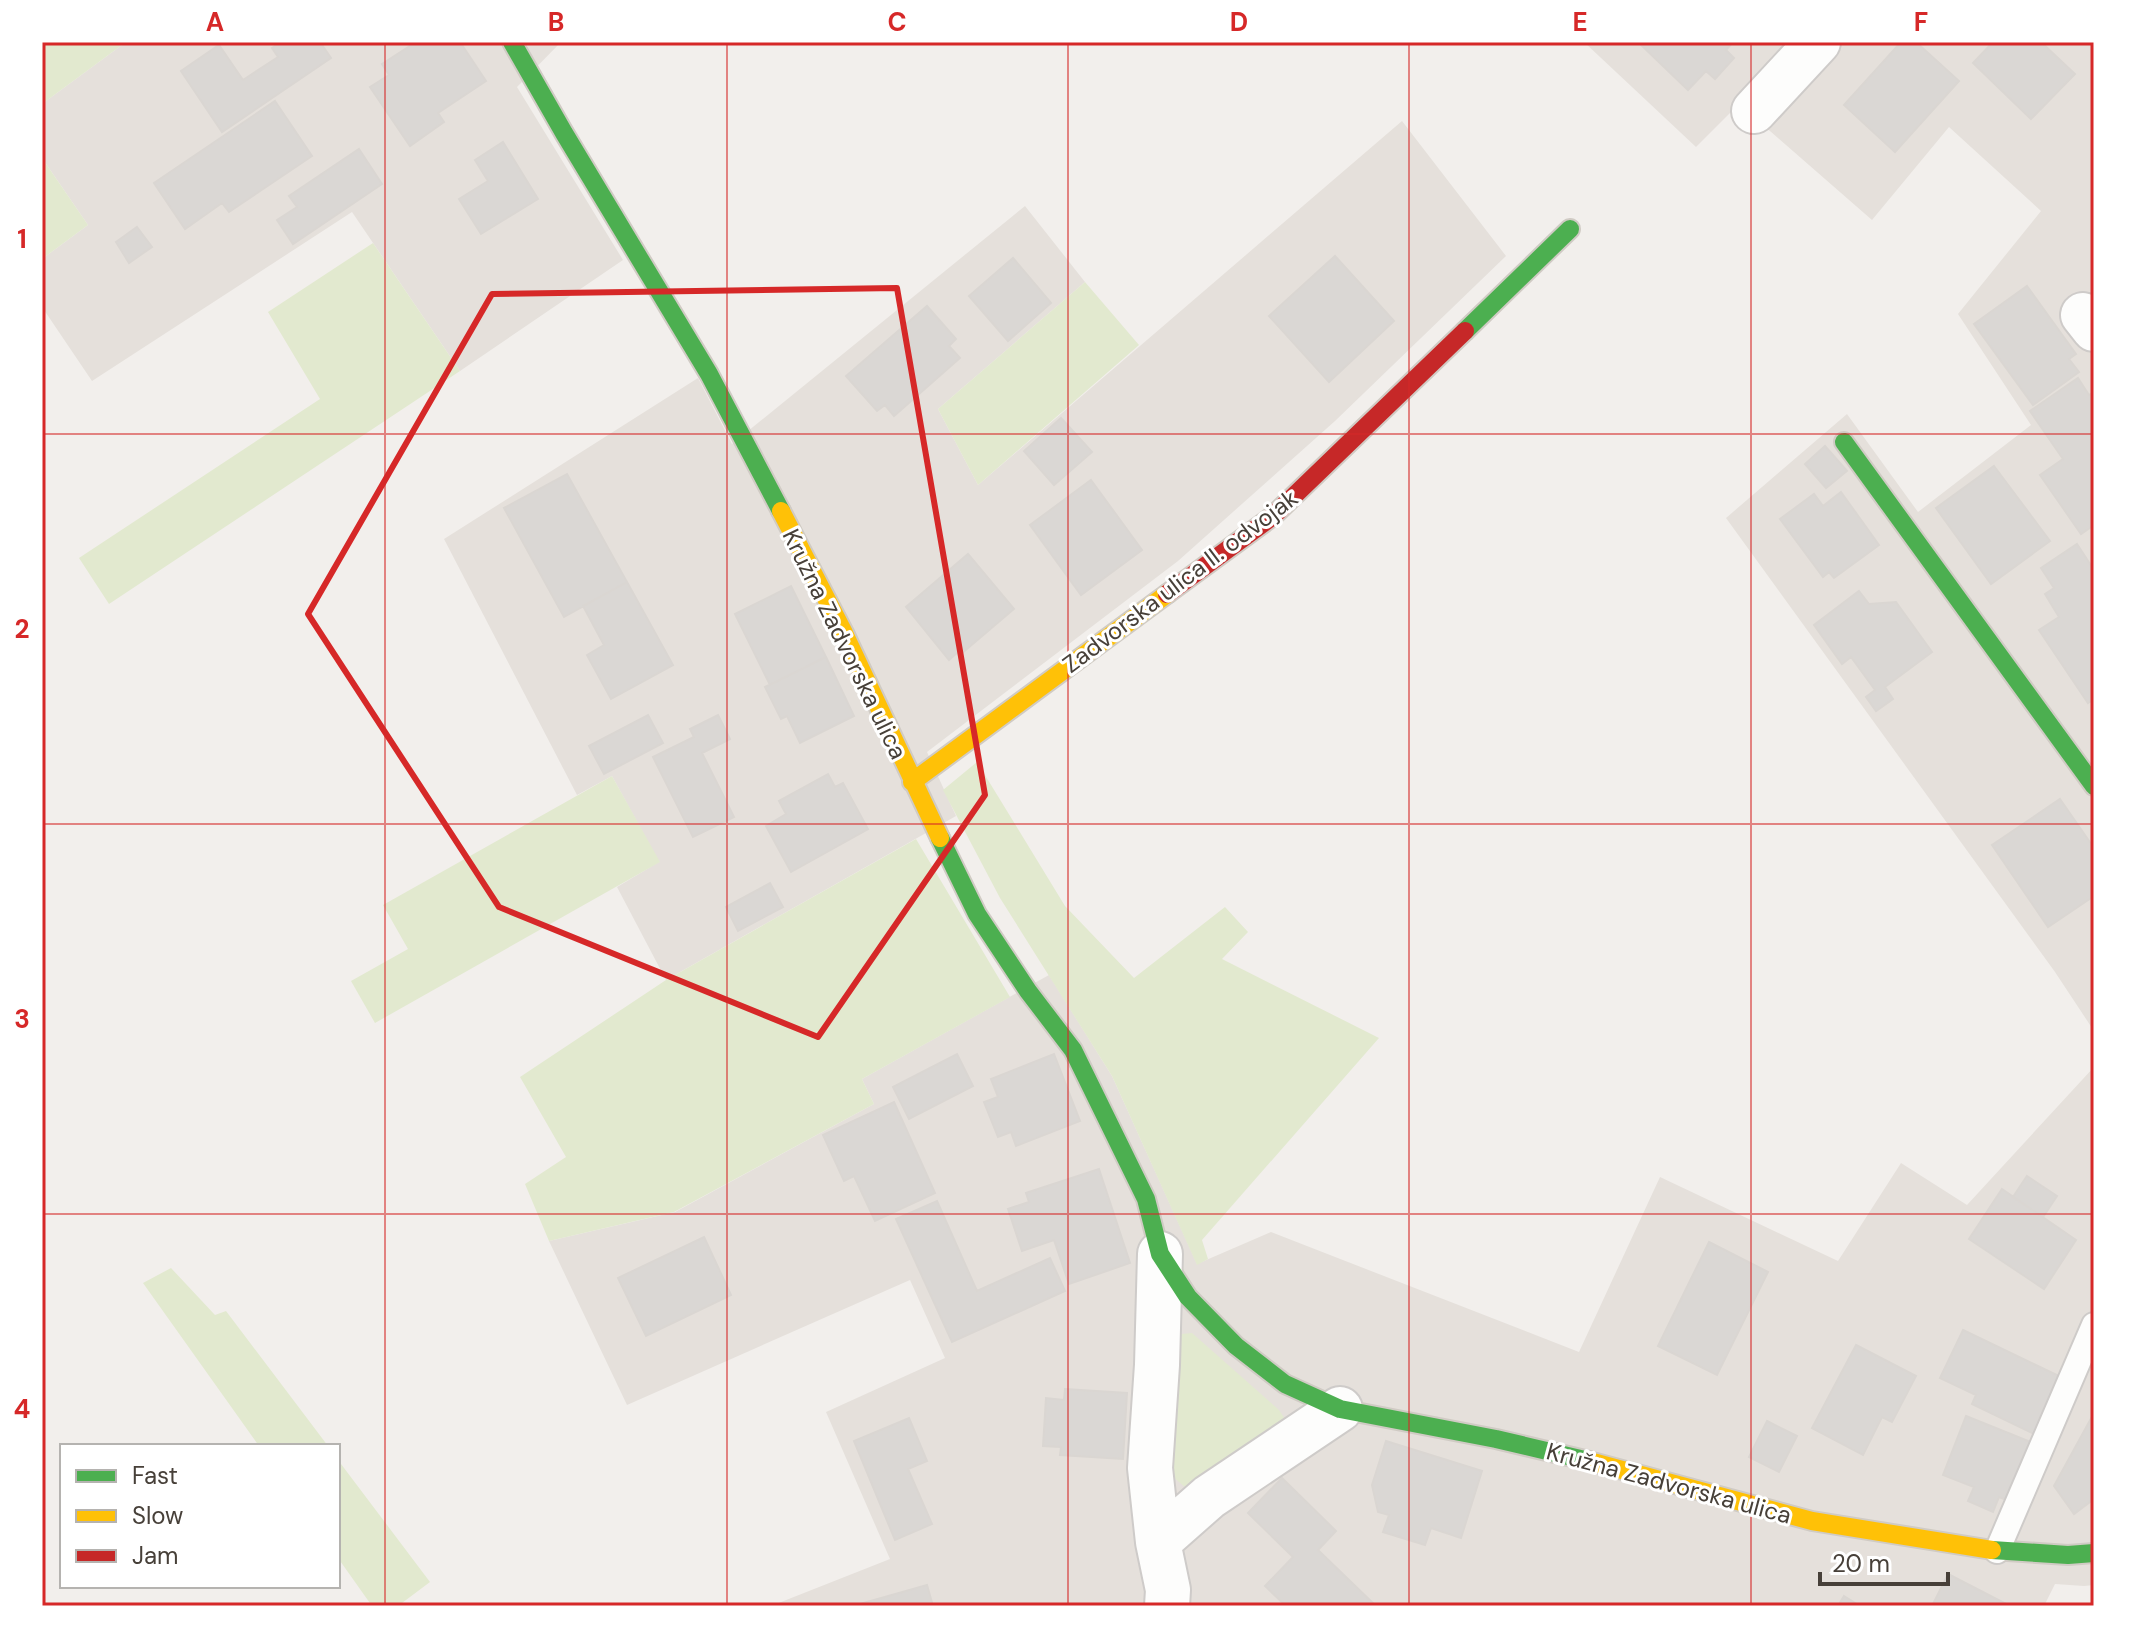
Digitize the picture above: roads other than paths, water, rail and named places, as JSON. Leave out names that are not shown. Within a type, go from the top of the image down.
[{"type":"street","name":"Kružna Zadvorska ulica","points":[[512,42],[709,374],[844,633],[977,914],[1028,991],[1073,1050],[1146,1199],[1160,1254],[1150,1468],[1158,1542],[1177,1601]]},
{"type":"street","points":[[1754,111],[1818,42]]},
{"type":"street","name":"Zadvorska ulica II. odvojak","points":[[912,782],[1273,516],[1570,229]]},
{"type":"street","points":[[1844,442],[2094,786]]},
{"type":"street","name":"Kružna Zadvorska ulica","points":[[1160,1254],[1188,1297],[1236,1346],[1285,1384],[1340,1409],[1496,1439],[1641,1474],[1812,1521],[1997,1551],[2068,1555],[2094,1553]]},
{"type":"street","points":[[1158,1542],[1209,1497],[1340,1409]]},
{"type":"lane","points":[[1997,1551],[2094,1325]]}]
